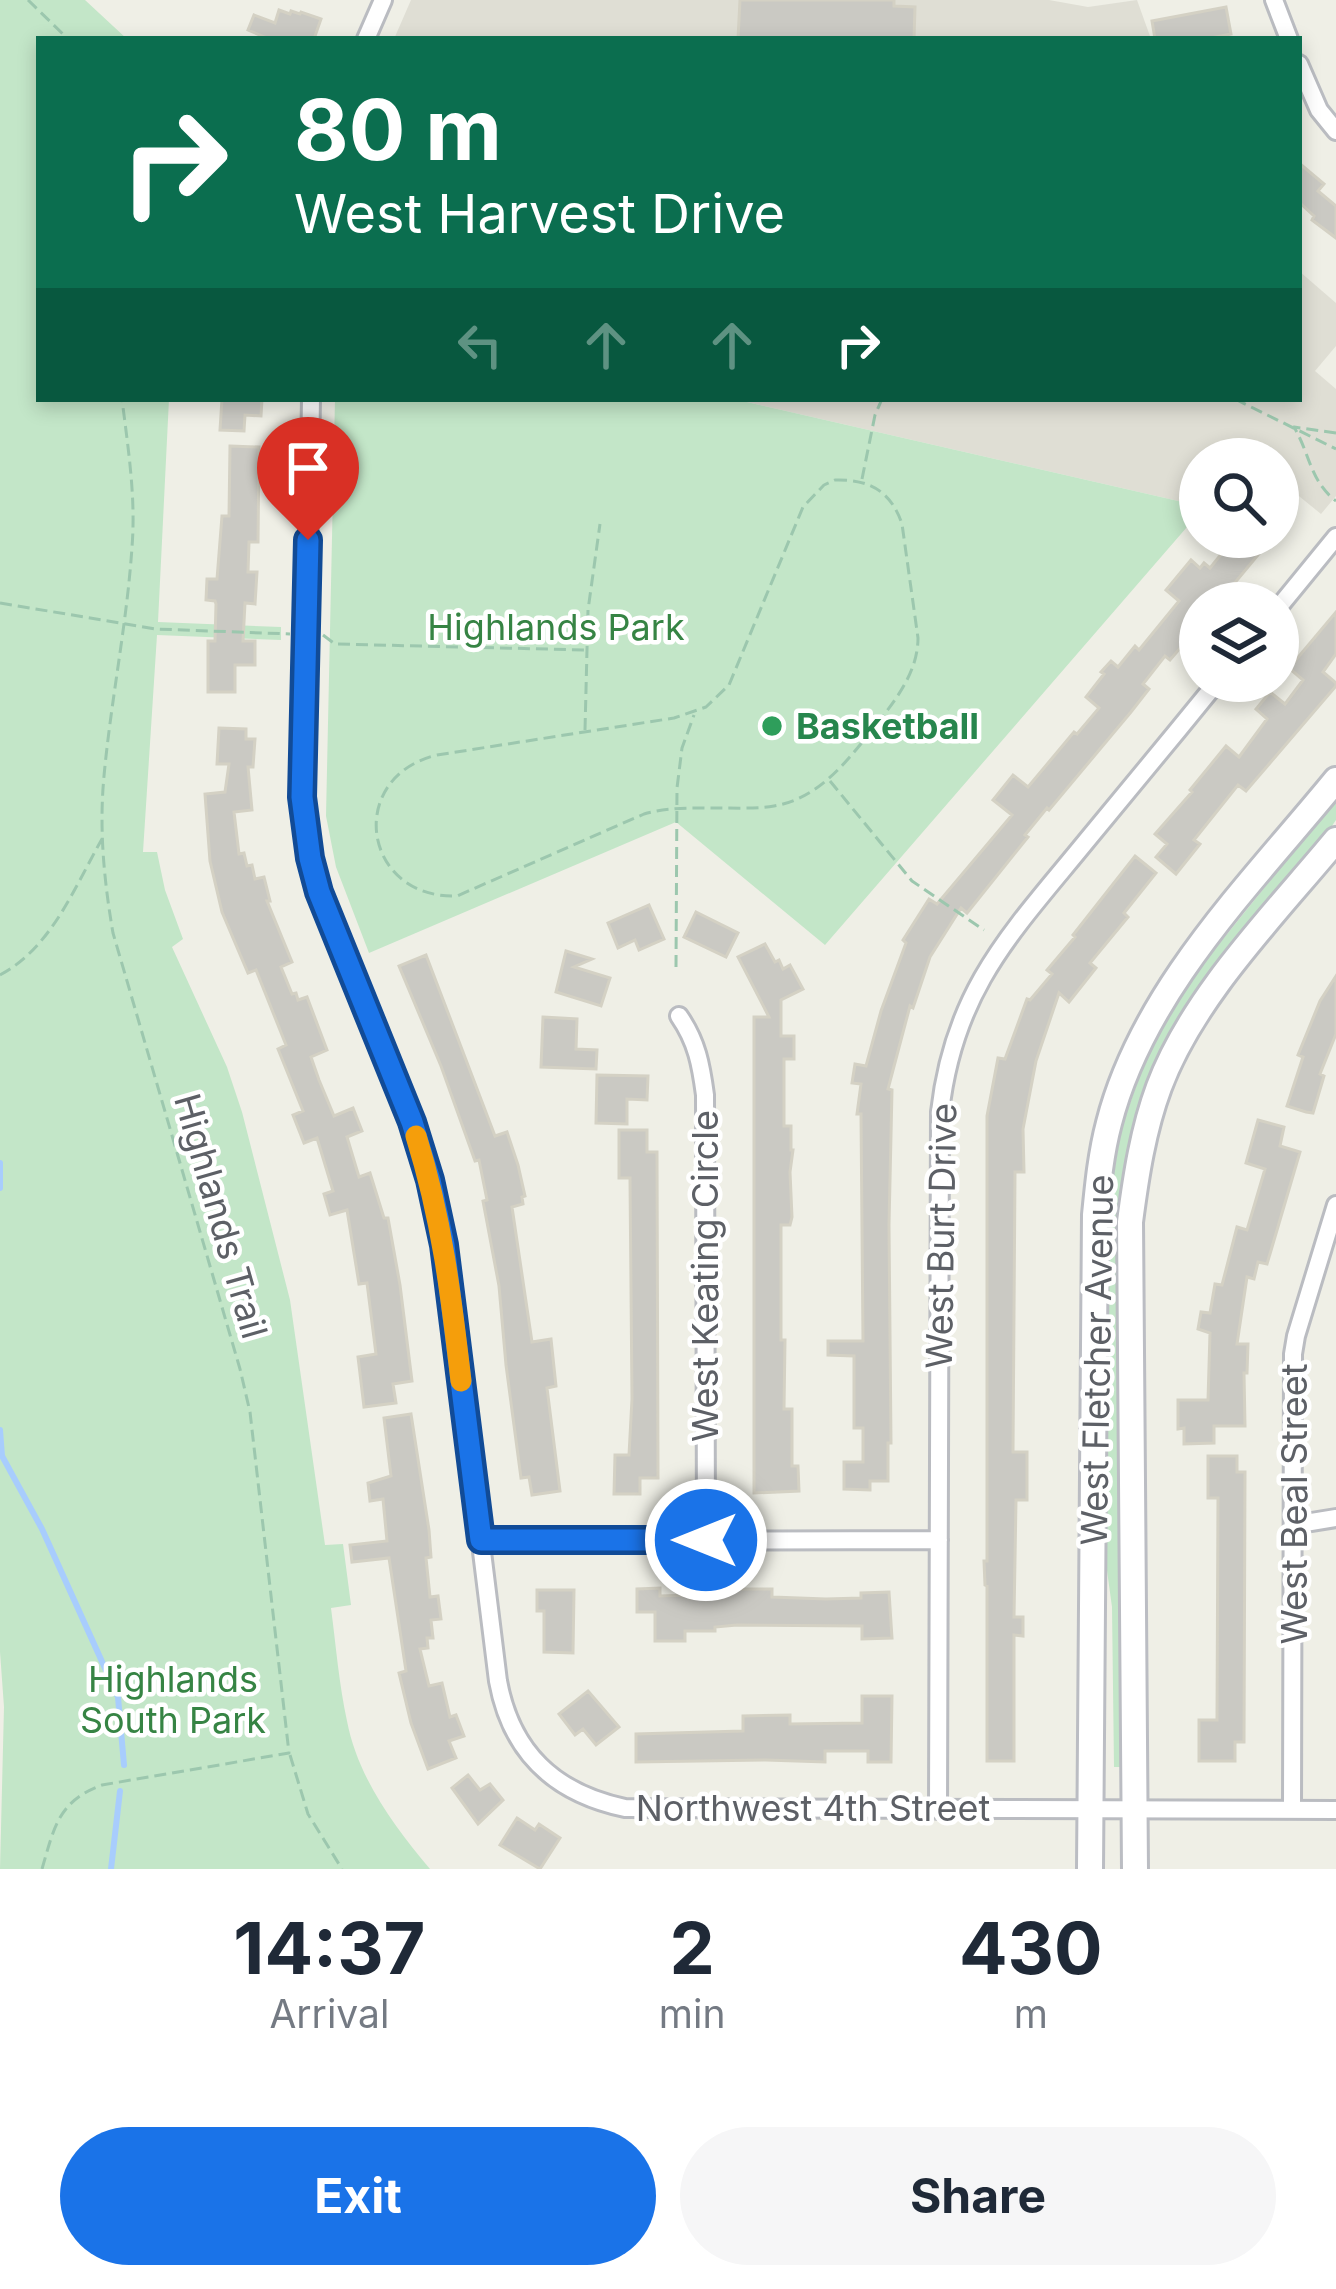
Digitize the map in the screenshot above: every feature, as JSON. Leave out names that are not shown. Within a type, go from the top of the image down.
[{"type":"main road","name":"West Fletcher Avenue","points":[[1090,1869],[1095,1215],[1109,1122],[1136,1049],[1175,979],[1336,780]]},
{"type":"main road","name":"West Fletcher Avenue","points":[[1135,1869],[1130,1222],[1145,1130],[1160,1084],[1200,1009],[1336,840]]},
{"type":"street","points":[[367,36],[383,0]]},
{"type":"street","points":[[1274,0],[1288,36]]},
{"type":"street","points":[[1302,71],[1319,110],[1336,131]]},
{"type":"street","name":"Northwest 4th Street","points":[[311,402],[302,797],[310,858],[430,1180],[444,1245],[497,1681],[521,1744],[553,1779],[579,1795],[643,1810],[1336,1810]]},
{"type":"street","points":[[1299,582],[1336,537]]},
{"type":"street","name":"West Burt Drive","points":[[938,1810],[940,1112],[944,1077],[967,1006],[997,952],[1201,702]]},
{"type":"street","name":"West Keating Circle","points":[[679,1016],[701,1059],[705,1095],[706,1540]]},
{"type":"street","name":"West Beal Street","points":[[1292,1810],[1294,1354],[1336,1205]]},
{"type":"street","points":[[1293,1525],[1336,1518]]},
{"type":"street","points":[[481,1540],[939,1540]]},
{"type":"path","points":[[28,0],[65,36]]},
{"type":"path","name":"Highlands Trail","points":[[122,402],[133,504],[132,547],[104,778],[107,898],[113,933],[250,1412],[289,1753],[308,1814],[342,1869]]},
{"type":"path","points":[[862,481],[881,402]]},
{"type":"path","points":[[1241,402],[1336,449]]},
{"type":"path","points":[[1294,427],[1336,433]]},
{"type":"path","points":[[1294,427],[1317,483],[1336,501]]},
{"type":"path","points":[[835,480],[862,481],[883,491],[898,511],[918,650],[908,678],[887,710],[847,761],[806,795],[772,807],[676,808],[644,814],[458,896],[413,888],[388,865],[377,842],[378,808],[386,790],[407,766],[437,754],[694,713],[729,685],[803,506],[813,494],[835,480]]},
{"type":"path","points":[[585,730],[586,650],[600,524]]},
{"type":"path","points":[[0,603],[189,632],[326,635],[335,644],[586,650]]},
{"type":"path","points":[[676,967],[676,808],[682,748],[694,713]]},
{"type":"path","points":[[829,779],[912,881],[984,930]]},
{"type":"path","points":[[0,975],[31,952],[46,933],[103,837]]},
{"type":"path","points":[[41,1869],[58,1818],[87,1790],[289,1753]]},
{"type":"shaded area","points":[[411,0],[1049,0],[1088,7],[1137,0],[1150,36],[395,36]]},
{"type":"shaded area","points":[[1302,274],[1336,303],[1336,346],[1315,371],[1336,389],[1336,496],[1321,514],[1299,496],[1299,438],[1179,438],[1179,501],[747,402],[1302,402]]},
{"type":"green space","name":"Highlands South Park","points":[[0,0],[85,0],[124,36],[36,36],[36,402],[169,402],[158,622],[281,627],[281,640],[157,635],[143,852],[157,852],[183,939],[172,947],[227,1067],[290,1300],[325,1545],[343,1544],[351,1605],[331,1608],[352,1742],[379,1800],[430,1869],[0,1869],[4,1707],[0,1652]]},
{"type":"green space","name":"Highlands Park","points":[[335,402],[747,402],[1179,501],[1179,536],[825,945],[676,822],[369,953],[336,867],[326,816]]},
{"type":"green space","points":[[1336,799],[1336,820],[1143,1101],[1127,1157],[1122,1197],[1124,1767],[1114,1767],[1112,1607],[1105,1556],[1106,1233],[1122,1126],[1147,1055],[1190,980]]},
{"type":"building","points":[[740,0],[894,0],[894,6],[915,7],[914,36],[738,36]]},
{"type":"building","points":[[1226,7],[1231,34],[1154,36],[1152,21]]},
{"type":"building","points":[[279,10],[321,19],[315,36],[262,36],[248,30],[254,15],[275,23]]},
{"type":"building","points":[[1302,166],[1324,184],[1318,191],[1336,206],[1336,238],[1312,220],[1314,216],[1302,205]]},
{"type":"building","points":[[222,402],[262,402],[261,416],[245,415],[244,431],[220,430]]},
{"type":"building","points":[[230,446],[259,447],[258,542],[249,542],[248,572],[257,572],[255,604],[245,603],[243,641],[255,641],[255,665],[235,665],[235,692],[208,692],[208,641],[215,641],[216,604],[206,600],[207,579],[217,579],[222,516],[229,516]]},
{"type":"building","points":[[1218,558],[1256,558],[1236,582],[1179,582],[1179,601],[1166,590],[1191,560],[1200,568],[1204,563],[1210,568]]},
{"type":"building","points":[[1179,601],[1179,650],[1170,660],[1165,656],[1143,684],[1149,689],[1025,835],[1028,837],[967,913],[961,908],[930,957],[913,1008],[910,1006],[888,1089],[892,1090],[888,1481],[870,1481],[870,1490],[844,1489],[844,1462],[863,1462],[863,1428],[854,1428],[854,1356],[828,1355],[828,1341],[863,1341],[861,1114],[857,1114],[861,1084],[852,1083],[855,1064],[866,1066],[906,943],[903,940],[929,899],[937,904],[1012,815],[993,800],[1013,775],[1028,787],[1099,708],[1086,697],[1104,674],[1101,672],[1111,661],[1118,667],[1135,646],[1139,650]]},
{"type":"building","points":[[1336,612],[1336,654],[1323,672],[1336,686],[1246,791],[1238,785],[1194,840],[1200,844],[1176,874],[1156,857],[1167,844],[1155,834],[1226,746],[1239,757],[1267,719],[1256,709],[1262,702],[1299,702],[1303,680],[1299,656]]},
{"type":"building","points":[[219,728],[246,729],[246,739],[255,739],[253,767],[248,767],[252,810],[234,812],[239,854],[244,853],[247,866],[252,865],[255,879],[264,877],[267,901],[292,962],[281,967],[292,994],[298,1000],[307,997],[327,1050],[311,1057],[319,1080],[334,1116],[353,1108],[362,1131],[347,1137],[359,1177],[370,1173],[384,1218],[388,1218],[412,1381],[393,1384],[396,1403],[364,1407],[358,1357],[376,1354],[367,1283],[359,1284],[347,1210],[330,1215],[324,1194],[333,1191],[317,1138],[304,1143],[293,1115],[303,1111],[278,1049],[286,1045],[256,970],[248,973],[222,912],[210,861],[205,794],[225,792],[229,764],[217,764]]},
{"type":"building","points":[[1135,856],[1156,873],[1090,963],[1096,968],[1069,1002],[1059,993],[1036,1061],[1023,1129],[1024,1172],[1015,1172],[1013,1452],[1027,1452],[1027,1500],[1016,1500],[1014,1617],[1023,1617],[1023,1636],[1014,1635],[1014,1761],[987,1761],[987,1116],[998,1058],[1005,1059],[1027,999],[1052,974],[1047,970]]},
{"type":"building","points":[[649,905],[664,939],[639,950],[635,940],[618,948],[608,923]]},
{"type":"building","points":[[696,912],[738,933],[726,957],[684,937]]},
{"type":"building","points":[[765,944],[783,969],[790,965],[803,989],[781,1000],[781,1036],[794,1036],[794,1059],[784,1059],[784,1126],[791,1126],[793,1150],[792,1217],[790,1225],[781,1225],[781,1340],[785,1340],[784,1409],[792,1409],[792,1466],[798,1466],[799,1491],[754,1493],[754,1017],[769,1017],[738,957]]},
{"type":"building","points":[[566,951],[592,959],[574,967],[610,978],[601,1006],[556,992]]},
{"type":"building","points":[[426,955],[495,1136],[507,1132],[518,1165],[525,1196],[523,1204],[512,1207],[532,1342],[551,1339],[556,1386],[547,1388],[560,1491],[532,1495],[529,1477],[521,1478],[479,1160],[475,1161],[399,966]]},
{"type":"building","points":[[1336,976],[1336,1034],[1320,1074],[1324,1076],[1313,1113],[1306,1112],[1287,1106],[1303,1057],[1298,1055]]},
{"type":"building","points":[[543,1017],[577,1019],[576,1049],[597,1050],[596,1069],[541,1067]]},
{"type":"building","points":[[597,1075],[648,1076],[647,1100],[627,1099],[627,1124],[596,1123]]},
{"type":"building","points":[[1258,1120],[1284,1127],[1280,1146],[1300,1152],[1267,1264],[1258,1262],[1254,1279],[1247,1277],[1237,1344],[1248,1344],[1245,1426],[1214,1426],[1214,1443],[1184,1444],[1184,1428],[1178,1429],[1178,1400],[1208,1400],[1210,1333],[1198,1329],[1201,1312],[1210,1313],[1215,1284],[1222,1285],[1237,1227],[1247,1230],[1265,1169],[1246,1163]]},
{"type":"building","points":[[619,1130],[647,1130],[647,1152],[657,1152],[658,1478],[640,1478],[640,1494],[614,1494],[615,1455],[629,1455],[632,1399],[630,1178],[619,1178]]},
{"type":"building","points":[[411,1414],[429,1530],[430,1597],[438,1596],[441,1619],[431,1620],[433,1638],[427,1638],[428,1648],[420,1649],[429,1686],[442,1683],[450,1717],[456,1715],[464,1736],[449,1741],[456,1758],[428,1769],[399,1673],[406,1671],[389,1558],[352,1562],[350,1545],[387,1541],[383,1499],[370,1501],[368,1483],[391,1476],[384,1418]]},
{"type":"building","points":[[1208,1456],[1237,1456],[1237,1472],[1245,1472],[1244,1742],[1235,1742],[1235,1761],[1199,1761],[1199,1720],[1217,1720],[1218,1498],[1208,1498]]},
{"type":"building","points":[[660,1588],[660,1596],[692,1595],[692,1589],[772,1589],[772,1597],[826,1599],[889,1592],[892,1638],[862,1639],[862,1626],[737,1625],[685,1631],[685,1641],[655,1641],[655,1612],[637,1612],[637,1589]]},
{"type":"building","points":[[537,1590],[574,1590],[573,1653],[544,1652],[544,1611],[537,1611]]},
{"type":"building","points":[[588,1691],[619,1727],[596,1745],[583,1729],[575,1735],[559,1714]]},
{"type":"building","points":[[862,1696],[892,1696],[891,1762],[868,1762],[868,1751],[825,1751],[825,1762],[636,1762],[636,1734],[743,1731],[743,1716],[790,1715],[790,1724],[862,1723]]},
{"type":"building","points":[[468,1775],[480,1790],[490,1784],[503,1800],[478,1824],[452,1788]]},
{"type":"building","points":[[517,1818],[535,1830],[539,1824],[560,1838],[540,1869],[500,1845]]},
{"type":"waterway","points":[[0,1163],[0,1188]]},
{"type":"waterway","points":[[0,1430],[2,1456],[42,1529],[118,1697],[124,1765]]},
{"type":"waterway","points":[[111,1869],[120,1791]]},
{"type":"slow traffic","points":[[416,1136],[444,1245],[461,1381]]},
{"type":"place","name":"Basketball","points":[[772,726]]},
{"type":"route","points":[[308,540],[302,797],[310,858],[430,1180],[444,1245],[481,1540],[706,1540]]}]
